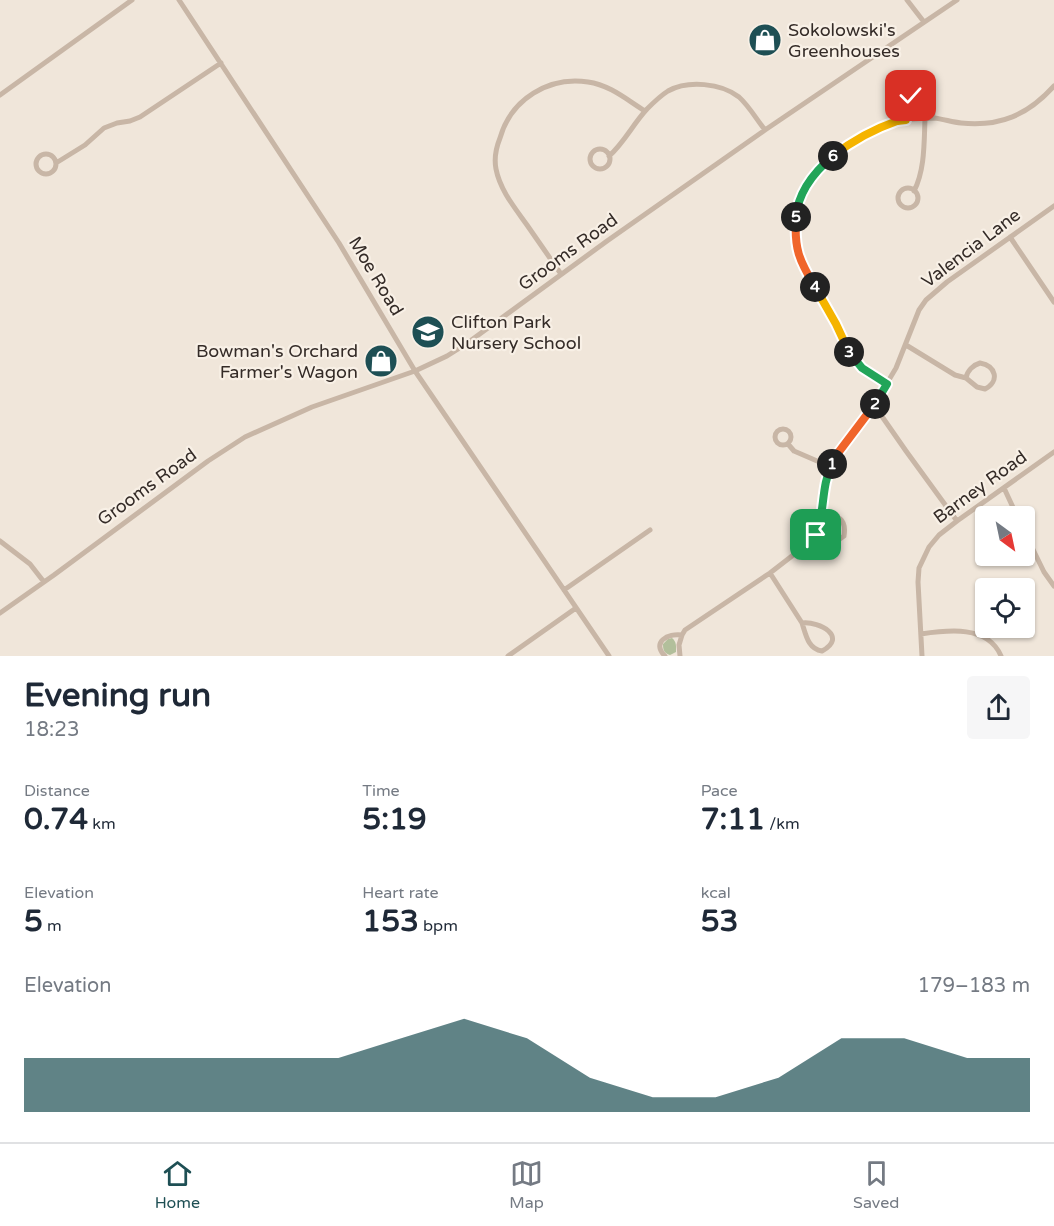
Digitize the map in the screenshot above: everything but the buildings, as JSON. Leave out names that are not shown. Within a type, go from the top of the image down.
[{"type":"street","points":[[0,95],[132,0]]},
{"type":"street","name":"Moe Road","points":[[179,0],[339,243],[415,371],[609,656]]},
{"type":"street","points":[[907,0],[924,22]]},
{"type":"street","name":"Grooms Road","points":[[0,613],[208,461],[245,437],[312,407],[415,371],[466,344],[765,130],[957,0]]},
{"type":"street","points":[[56,162],[85,145],[104,128],[140,117],[221,63]]},
{"type":"street","points":[[561,274],[508,198],[500,182],[495,167],[495,154],[506,122],[522,101],[531,94],[543,87],[566,81],[588,81],[608,87],[645,111]]},
{"type":"street","points":[[609,156],[620,146],[645,111],[656,100],[668,91],[684,86],[705,85],[722,89],[739,98],[765,130]]},
{"type":"street","points":[[887,384],[862,368],[850,354],[825,303],[803,267],[794,236],[796,208],[801,193],[828,160],[862,136],[883,126],[899,121],[933,118],[982,124],[1006,120],[1035,105],[1054,86]]},
{"type":"street","points":[[906,120],[911,96],[921,92],[926,93],[932,102],[933,118]]},
{"type":"street","points":[[914,191],[918,183],[922,160],[925,119]]},
{"type":"street","name":"Valencia Lane","points":[[816,535],[823,513],[825,484],[831,466],[887,384],[906,345],[916,315],[926,300],[947,282],[1054,206]]},
{"type":"street","points":[[1010,237],[1054,302]]},
{"type":"street","points":[[906,345],[983,389],[992,384],[993,370],[980,363],[972,367],[966,378]]},
{"type":"street","points":[[874,405],[957,521]]},
{"type":"street","points":[[788,444],[794,451],[831,466]]},
{"type":"street","name":"Barney Road","points":[[922,656],[918,582],[920,568],[929,547],[939,535],[957,521],[1054,452]]},
{"type":"street","points":[[1005,488],[1013,506]]},
{"type":"street","points":[[680,656],[679,645],[685,630],[770,573],[816,535],[837,541],[844,536],[845,528],[842,520],[837,516],[823,513]]},
{"type":"street","points":[[564,590],[650,530]]},
{"type":"street","points":[[0,542],[30,564],[44,582]]},
{"type":"street","points":[[1035,554],[1054,586]]},
{"type":"street","points":[[770,573],[802,624],[815,650],[822,651],[830,646],[832,636],[827,629],[812,623],[802,624]]},
{"type":"street","points":[[508,656],[576,608]]},
{"type":"street","points":[[921,634],[970,632],[990,641],[1001,656]]},
{"type":"street","points":[[665,656],[661,651],[661,643],[672,634],[682,634]]},
{"type":"green space","points":[[672,638],[676,652],[670,655],[664,651],[663,644]]},
{"type":"place","name":"Sokolowski's Greenhouses","points":[[765,40]]},
{"type":"place","name":"Clifton Park Nursery School","points":[[428,332]]},
{"type":"place","name":"Bowman's Orchard Farmer's Wagon","points":[[381,361]]},
{"type":"route","points":[[816,535],[823,513],[825,484],[831,466],[887,384],[862,368],[850,354],[825,303],[803,267],[794,236],[796,208],[801,193],[828,160],[862,136],[883,126],[906,120],[911,96]]}]
